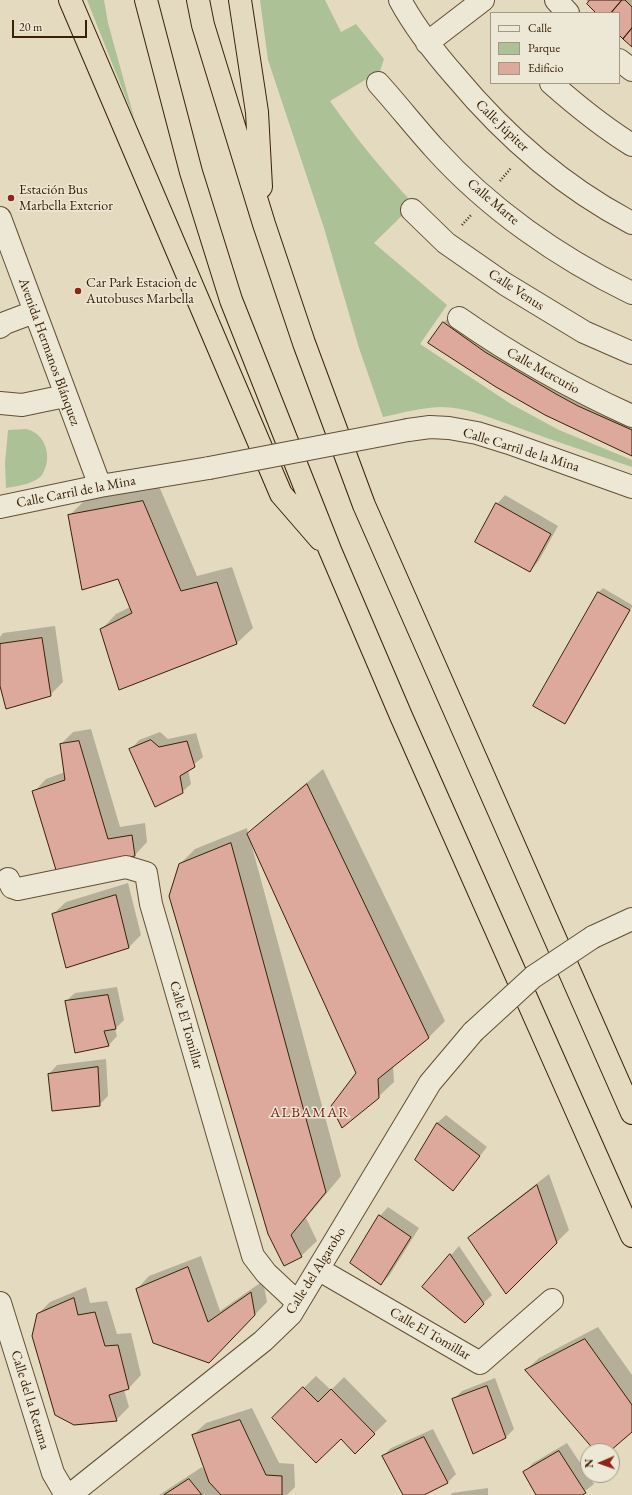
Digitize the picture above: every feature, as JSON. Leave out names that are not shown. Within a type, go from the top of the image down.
[{"type":"highway","points":[[70,0],[281,494],[330,550]]},
{"type":"highway","points":[[146,0],[191,172],[231,300],[330,550],[401,716],[632,1236]]},
{"type":"highway","points":[[198,0],[203,25],[264,224],[304,343],[364,504],[632,1113]]},
{"type":"highway","points":[[240,0],[256,112],[264,224]]},
{"type":"street","name":"Calle Júpiter","points":[[400,0],[427,43],[476,102],[525,150],[556,175],[611,212],[632,223]]},
{"type":"street","points":[[556,0],[567,12]]},
{"type":"street","points":[[427,43],[484,4]]},
{"type":"street","points":[[620,61],[632,70]]},
{"type":"street","name":"Calle Marte","points":[[378,83],[434,149],[486,198],[524,228],[561,254],[597,276],[632,293]]},
{"type":"street","points":[[552,84],[576,106],[610,132],[632,145]]},
{"type":"street","name":"Calle Venus","points":[[412,210],[446,243],[505,284],[584,332],[632,353]]},
{"type":"street","name":"Avenida Hermanos Blánquez","points":[[0,218],[65,396],[100,486]]},
{"type":"street","points":[[0,327],[5,323],[34,312]]},
{"type":"street","name":"Calle Mercurio","points":[[459,318],[536,369],[572,388],[632,416]]},
{"type":"street","points":[[0,403],[22,405],[65,396]]},
{"type":"street","name":"Calle Carril de la Mina","points":[[0,507],[100,486],[209,468],[408,430],[442,428],[477,434],[509,443],[632,486]]},
{"type":"street","name":"Calle El Tomillar","points":[[8,879],[12,887],[18,889],[126,866],[146,873],[150,904],[253,1256],[266,1273],[297,1302]]},
{"type":"street","name":"Calle del Algarobo","points":[[70,1495],[263,1341],[291,1314],[430,1083],[473,1032],[533,977],[593,937],[632,918]]},
{"type":"street","name":"Calle El Tomillar","points":[[318,1269],[480,1363],[552,1300]]},
{"type":"street","name":"Calle del la Retama","points":[[0,1303],[53,1472],[66,1495]]},
{"type":"green space","points":[[87,0],[104,0],[108,23],[135,121]]},
{"type":"green space","points":[[260,0],[325,0],[341,32],[356,24],[384,59],[380,71],[330,101],[391,180],[414,204],[374,243],[447,305],[420,344],[511,404],[559,430],[632,460],[632,467],[470,411],[440,407],[383,417],[359,348],[324,228],[268,60]]},
{"type":"green space","points":[[26,429],[33,431],[38,435],[46,447],[47,461],[45,468],[42,475],[35,481],[6,488],[5,463],[8,430]]},
{"type":"building","points":[[590,0],[622,0],[612,12],[595,12],[587,4]]},
{"type":"building","points":[[622,0],[625,0],[632,7],[632,28],[623,39],[620,36],[620,12],[612,12]]},
{"type":"building","points":[[632,28],[632,47],[623,39]]},
{"type":"building","points":[[443,322],[485,352],[556,394],[578,406],[632,430],[632,456],[545,415],[496,387],[428,343]]},
{"type":"building","points":[[143,501],[181,591],[217,582],[237,644],[119,690],[100,629],[132,613],[118,579],[82,590],[68,515]]},
{"type":"building","points":[[496,503],[551,534],[530,572],[475,542]]},
{"type":"building","points":[[598,592],[630,610],[565,724],[533,706]]},
{"type":"building","points":[[42,638],[51,696],[6,709],[0,686],[0,644]]},
{"type":"building","points":[[151,740],[159,747],[187,741],[195,767],[180,776],[183,793],[155,807],[129,749]]},
{"type":"building","points":[[79,741],[108,839],[132,835],[135,856],[56,870],[32,791],[65,780],[60,744]]},
{"type":"building","points":[[307,784],[429,1038],[378,1079],[379,1098],[342,1128],[331,1106],[356,1073],[247,834]]},
{"type":"building","points":[[231,843],[326,1192],[291,1235],[302,1257],[284,1266],[268,1234],[169,896],[179,864]]},
{"type":"building","points":[[116,895],[129,948],[66,968],[52,914]]},
{"type":"building","points":[[108,995],[116,1029],[104,1031],[109,1046],[75,1053],[65,1001]]},
{"type":"building","points":[[98,1067],[100,1106],[52,1111],[48,1074]]},
{"type":"building","points":[[437,1123],[480,1156],[453,1191],[415,1160]]},
{"type":"building","points":[[537,1185],[557,1243],[506,1294],[468,1238]]},
{"type":"building","points":[[379,1215],[411,1237],[381,1285],[350,1263]]},
{"type":"building","points":[[450,1254],[484,1304],[465,1323],[422,1287]]},
{"type":"building","points":[[188,1267],[208,1322],[251,1292],[255,1315],[209,1363],[153,1343],[136,1289]]},
{"type":"building","points":[[74,1298],[78,1315],[95,1312],[105,1346],[118,1345],[129,1389],[109,1395],[117,1421],[74,1425],[55,1415],[32,1336],[37,1314]]},
{"type":"building","points":[[585,1339],[632,1405],[632,1432],[619,1443],[588,1443],[525,1370]]},
{"type":"building","points":[[487,1386],[506,1438],[473,1454],[452,1399]]},
{"type":"building","points":[[303,1387],[318,1402],[331,1389],[375,1434],[355,1454],[341,1439],[316,1463],[272,1418]]},
{"type":"building","points":[[240,1420],[266,1475],[282,1476],[282,1495],[221,1495],[209,1482],[192,1435]]},
{"type":"building","points":[[424,1437],[448,1483],[424,1495],[403,1495],[382,1456]]},
{"type":"building","points":[[559,1451],[586,1493],[582,1495],[536,1495],[523,1472]]},
{"type":"building","points":[[189,1479],[202,1495],[164,1495]]},
{"type":"place","name":"Estación Bus Marbella Exterior","points":[[11,198]]},
{"type":"place","name":"Car Park Estacion de Autobuses Marbella","points":[[78,291]]},
{"type":"district","name":"ALBAMAR","points":[[310,1113]]}]
